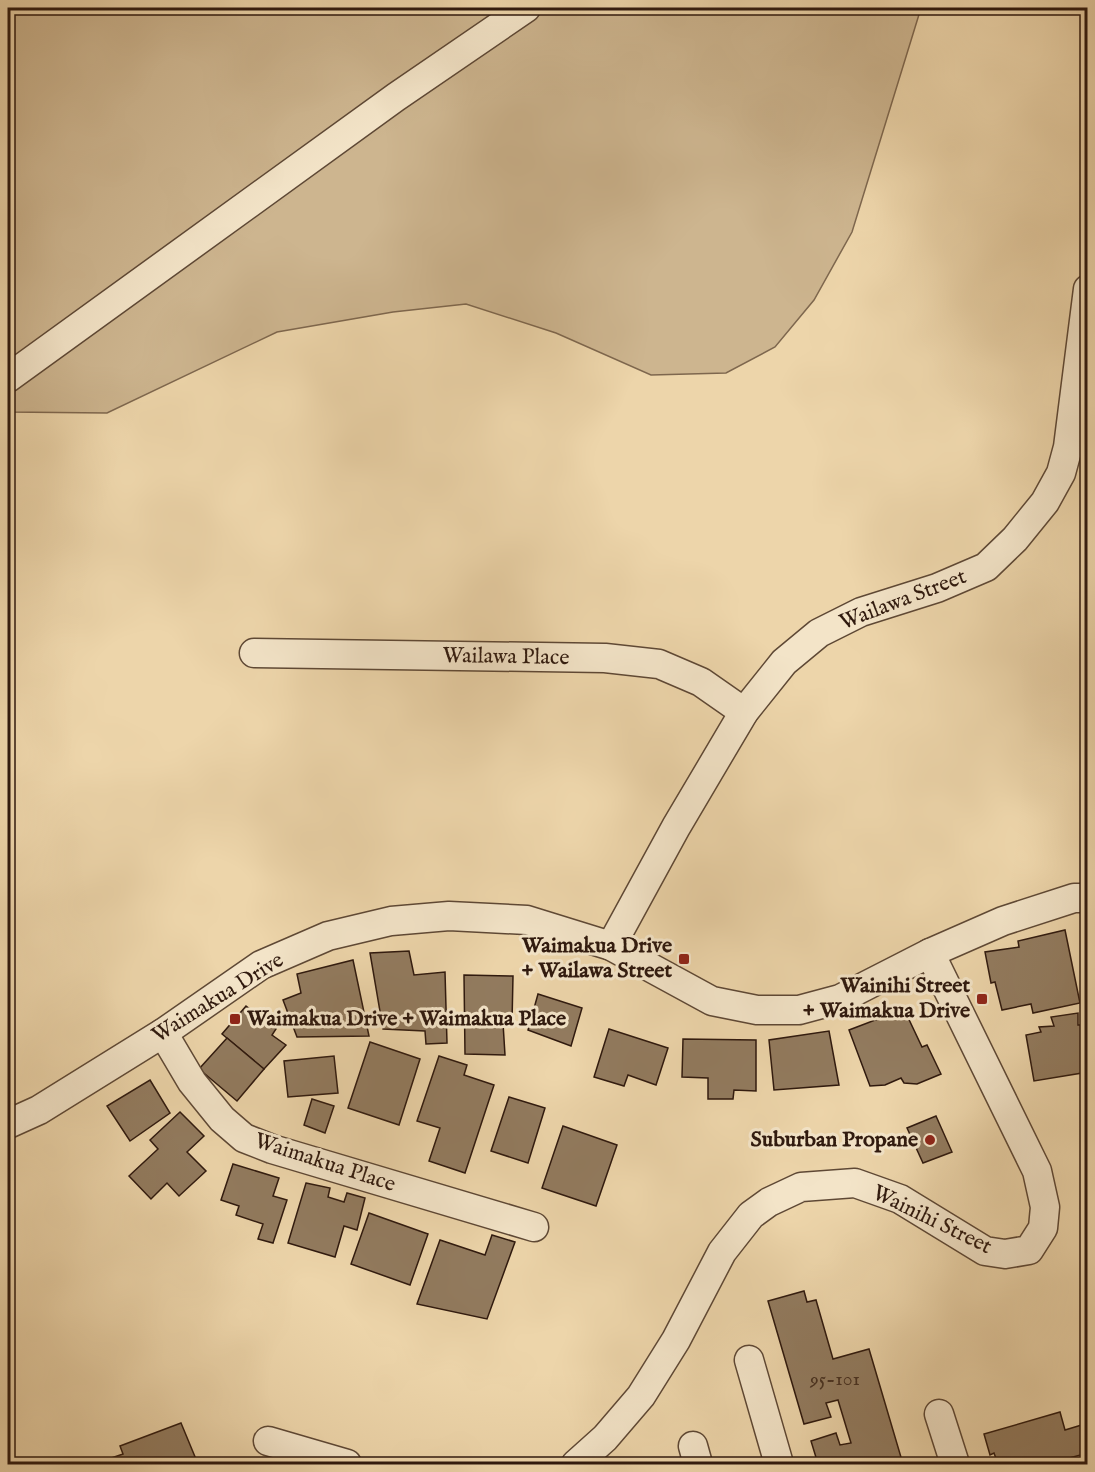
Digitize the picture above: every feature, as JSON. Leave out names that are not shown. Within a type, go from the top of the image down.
[{"type":"street","points":[[8,378],[396,97],[526,8]]},
{"type":"street","name":"Wailawa Street","points":[[610,946],[676,827],[744,712],[783,662],[819,633],[861,612],[937,588],[986,567],[1015,539],[1045,501],[1061,473],[1068,447],[1088,289]]},
{"type":"street","name":"Wailawa Place","points":[[254,653],[605,658],[659,664],[701,682],[744,712]]},
{"type":"street","name":"Waimakua Drive","points":[[8,1124],[39,1110],[163,1033],[261,965],[328,936],[391,921],[448,916],[527,920],[610,946],[712,1000],[757,1010],[799,1010],[840,999],[930,953],[1003,921],[1074,898],[1088,898]]},
{"type":"street","name":"Wainihi Street","points":[[576,1464],[605,1438],[641,1396],[676,1340],[722,1252],[751,1215],[769,1202],[790,1192],[801,1187],[855,1184],[900,1199],[985,1251],[1005,1254],[1029,1250],[1043,1228],[1046,1207],[1037,1171],[930,953]]},
{"type":"street","name":"Waimakua Place","points":[[163,1033],[192,1082],[222,1119],[244,1138],[272,1149],[534,1227]]},
{"type":"street","points":[[749,1360],[778,1464]]},
{"type":"street","points":[[939,1414],[955,1464]]},
{"type":"street","points":[[268,1441],[347,1464]]},
{"type":"shaded area","points":[[8,8],[921,8],[852,232],[814,300],[775,347],[726,373],[651,375],[556,333],[466,304],[393,312],[277,332],[107,413],[8,412]]},
{"type":"building","points":[[1065,930],[1080,1003],[1033,1013],[1031,1004],[1002,1010],[995,982],[991,983],[985,952],[1019,947],[1018,941]]},
{"type":"building","points":[[409,951],[414,975],[445,972],[447,1043],[426,1044],[425,1031],[383,1029],[370,953]]},
{"type":"building","points":[[353,960],[369,1036],[297,1037],[283,1000],[301,993],[297,974]]},
{"type":"building","points":[[464,975],[513,976],[512,1023],[503,1023],[505,1055],[465,1054]]},
{"type":"building","points":[[538,994],[582,1008],[571,1046],[528,1030]]},
{"type":"building","points":[[246,1006],[276,1029],[272,1035],[286,1045],[264,1069],[222,1034]]},
{"type":"building","points":[[904,1009],[922,1047],[927,1045],[941,1074],[917,1084],[904,1083],[901,1078],[885,1085],[870,1086],[849,1030]]},
{"type":"building","points":[[1078,1013],[1078,1025],[1082,1025],[1088,1056],[1088,1072],[1034,1081],[1026,1035],[1041,1032],[1039,1027],[1054,1026],[1051,1017]]},
{"type":"building","points":[[609,1029],[668,1048],[656,1085],[628,1075],[624,1086],[594,1077]]},
{"type":"building","points":[[829,1031],[839,1085],[774,1090],[769,1040]]},
{"type":"building","points":[[227,1038],[264,1069],[237,1101],[199,1069]]},
{"type":"building","points":[[683,1039],[756,1040],[756,1091],[734,1090],[733,1099],[708,1099],[708,1078],[682,1077]]},
{"type":"building","points":[[370,1042],[420,1059],[399,1125],[348,1108]]},
{"type":"building","points":[[334,1056],[338,1093],[288,1097],[284,1061]]},
{"type":"building","points":[[439,1056],[467,1065],[464,1075],[494,1085],[465,1173],[429,1161],[440,1128],[417,1121]]},
{"type":"building","points":[[150,1080],[170,1113],[130,1141],[107,1106]]},
{"type":"building","points":[[509,1097],[545,1108],[528,1163],[491,1151]]},
{"type":"building","points":[[312,1099],[334,1106],[325,1133],[304,1125]]},
{"type":"building","points":[[180,1112],[204,1136],[187,1152],[206,1171],[179,1196],[167,1183],[151,1199],[129,1176],[158,1149],[150,1140]]},
{"type":"building","name":"Suburban Propane","points":[[936,1116],[952,1152],[923,1163],[907,1128]]},
{"type":"building","points":[[563,1126],[617,1145],[596,1206],[542,1188]]},
{"type":"building","points":[[233,1164],[279,1178],[273,1196],[287,1200],[273,1243],[258,1239],[263,1224],[236,1215],[239,1206],[221,1200]]},
{"type":"building","points":[[306,1183],[330,1188],[328,1197],[344,1202],[347,1193],[365,1198],[357,1230],[344,1226],[335,1257],[288,1243]]},
{"type":"building","points":[[369,1213],[428,1234],[410,1285],[351,1264]]},
{"type":"building","points":[[492,1235],[515,1242],[487,1319],[417,1304],[440,1240],[485,1255]]},
{"type":"building","points":[[804,1291],[807,1302],[816,1300],[833,1359],[869,1349],[903,1464],[818,1464],[811,1441],[836,1433],[840,1445],[851,1443],[838,1400],[826,1403],[831,1417],[804,1424],[768,1301]]},
{"type":"building","points":[[1060,1412],[1065,1430],[1088,1423],[1088,1453],[1047,1464],[998,1464],[994,1453],[990,1455],[984,1434]]},
{"type":"building","points":[[181,1423],[198,1464],[94,1464],[123,1454],[120,1446]]},
{"type":"place","name":"Waimakua Drive + Wailawa Street","points":[[684,959]]},
{"type":"place","name":"Wainihi Street + Waimakua Drive","points":[[982,999]]},
{"type":"place","name":"Waimakua Drive + Waimakua Place","points":[[235,1019]]},
{"type":"place","name":"Suburban Propane","points":[[930,1140]]}]
